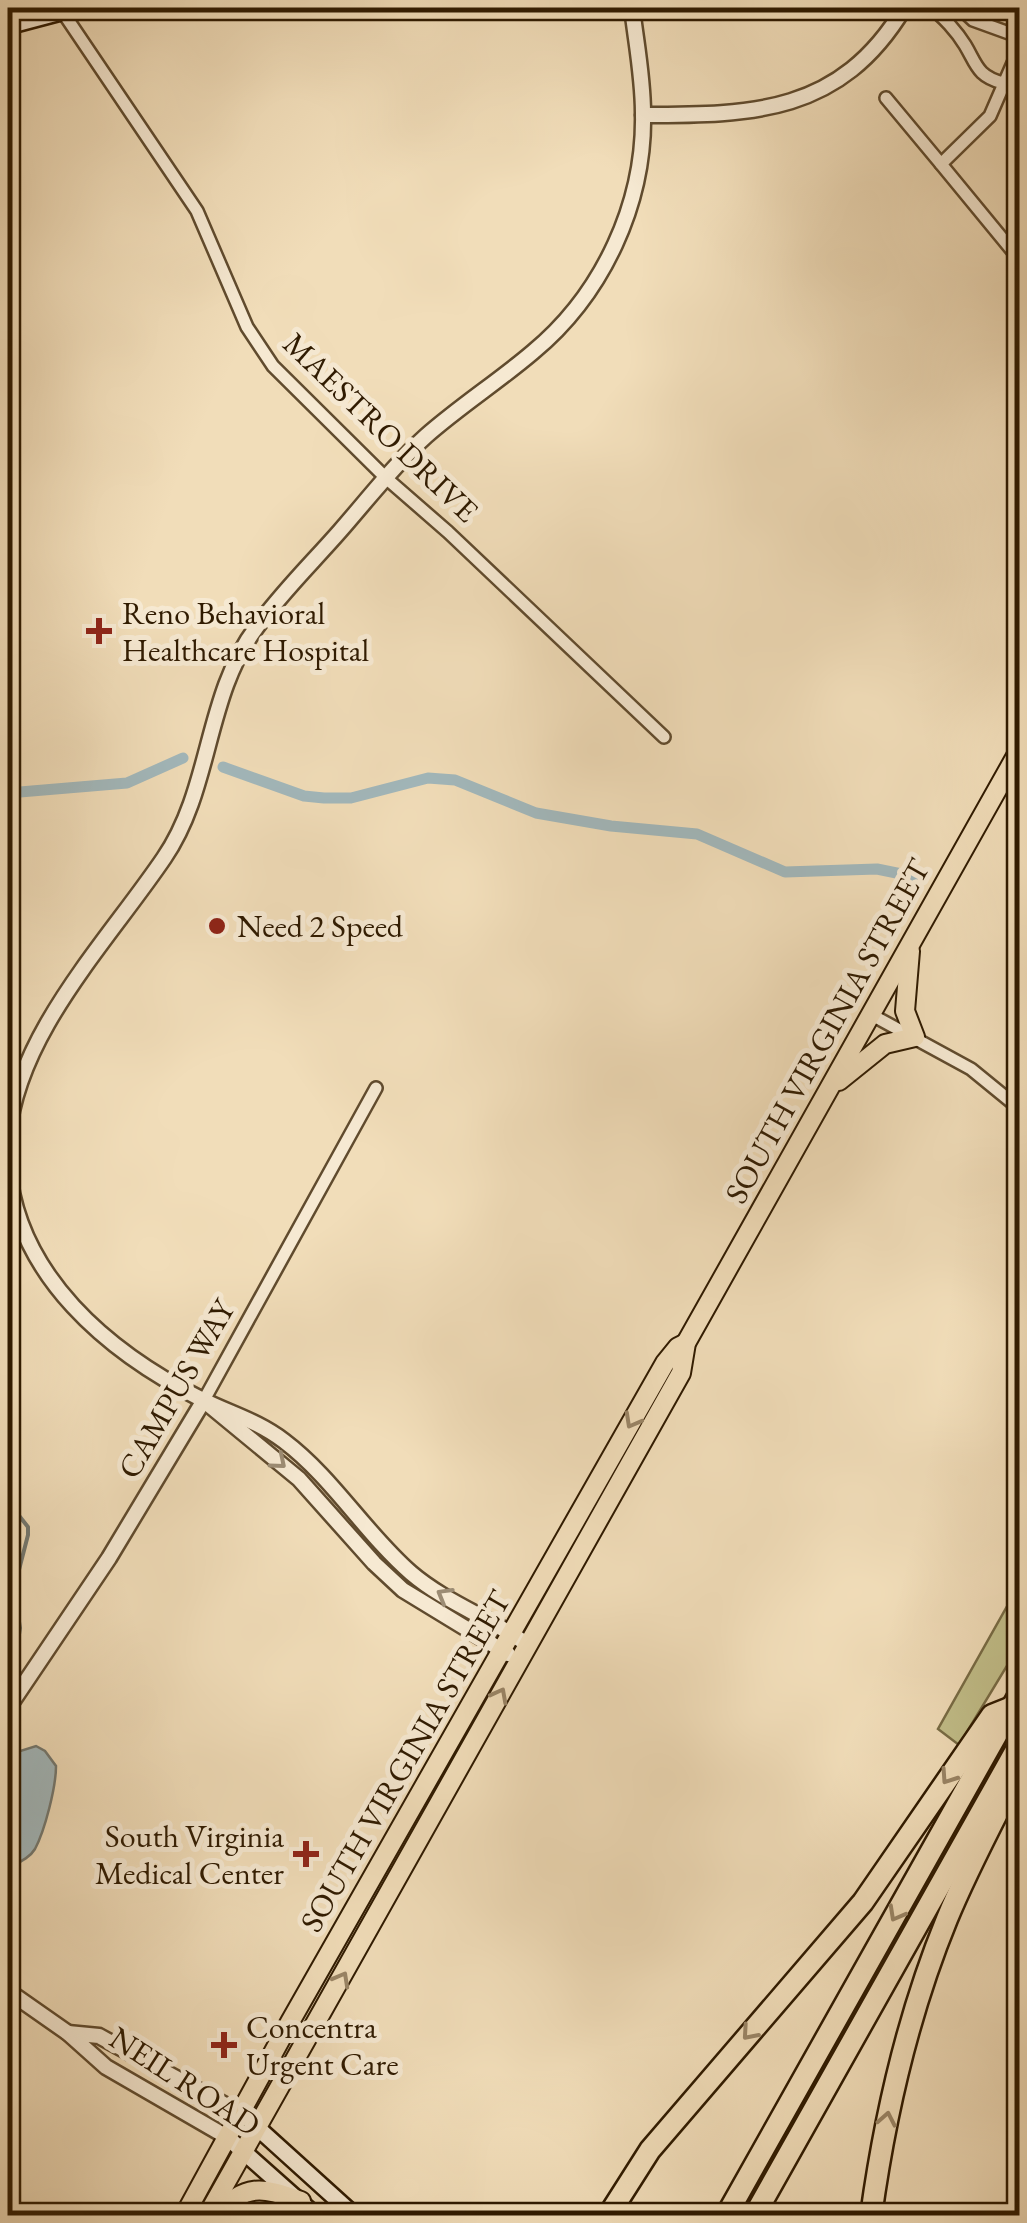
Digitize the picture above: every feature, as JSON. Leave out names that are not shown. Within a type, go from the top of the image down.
[{"type":"highway","points":[[608,2216],[650,2150],[863,1902],[992,1715],[1016,1700]]},
{"type":"highway","points":[[726,2216],[1016,1700]]},
{"type":"highway","points":[[754,2216],[1020,1743]]},
{"type":"highway","points":[[871,2216],[889,2107],[926,1974],[948,1917],[1020,1770]]},
{"type":"main road","points":[[8,26],[66,9]]},
{"type":"main road","name":"SOUTH VIRGINIA STREET","points":[[211,2216],[244,2150],[682,1373],[686,1343],[1020,749]]},
{"type":"main road","points":[[831,1088],[886,1044],[915,1037],[906,1020],[904,1000],[911,942]]},
{"type":"main road","name":"SOUTH VIRGINIA STREET","points":[[184,2216],[665,1362],[686,1343]]},
{"type":"main road","name":"NEIL ROAD","points":[[240,2113],[354,2216]]},
{"type":"main road","name":"NEIL ROAD","points":[[227,2136],[316,2216]]},
{"type":"main road","points":[[211,2216],[234,2196],[255,2189],[300,2201]]},
{"type":"street","points":[[8,1137],[18,1081],[39,1036],[162,860],[184,822],[220,700],[246,643],[264,617],[386,478],[442,422],[534,351],[580,303],[608,258],[626,216],[638,171],[644,115],[632,8]]},
{"type":"street","points":[[644,115],[740,114],[800,98],[863,58],[904,8]]},
{"type":"street","points":[[932,8],[965,45],[972,64],[1004,84]]},
{"type":"street","points":[[960,8],[973,20],[1020,37]]},
{"type":"street","name":"MAESTRO DRIVE","points":[[66,9],[197,212],[247,328],[263,352],[291,386],[386,478],[664,736]]},
{"type":"street","points":[[942,164],[990,116],[1020,47]]},
{"type":"street","points":[[886,98],[1020,260]]},
{"type":"street","points":[[870,1014],[971,1069],[1020,1109]]},
{"type":"street","name":"CAMPUS WAY","points":[[8,1708],[109,1558],[204,1400],[376,1088]]},
{"type":"street","points":[[8,1164],[22,1232],[51,1282],[77,1311],[119,1346],[204,1400],[248,1417],[277,1435],[312,1466],[413,1574],[439,1593],[512,1633],[523,1653]]},
{"type":"street","points":[[204,1400],[228,1424],[299,1479],[374,1563],[404,1590],[501,1650],[523,1653]]},
{"type":"street","name":"NEIL ROAD","points":[[8,1991],[68,2033],[106,2067],[227,2136]]},
{"type":"street","name":"NEIL ROAD","points":[[68,2033],[99,2036],[240,2113]]},
{"type":"shaded area","points":[[1019,1585],[1019,1646],[959,1745],[938,1729]]},
{"type":"water","points":[[36,1746],[56,1766],[52,1796],[35,1849],[8,1868],[8,1768],[17,1752]]},
{"type":"waterway","points":[[8,793],[127,783],[183,758]]},
{"type":"waterway","points":[[223,767],[304,796],[324,798],[351,798],[428,778],[455,780],[536,813],[611,826],[697,834],[785,872],[877,869],[921,878]]},
{"type":"waterway","points":[[8,1667],[16,1654],[20,1628],[14,1589],[28,1535],[28,1527],[9,1503]]},
{"type":"waterway","points":[[1013,2216],[1020,2205]]},
{"type":"place","name":"Reno Behavioral Healthcare Hospital","points":[[99,631]]},
{"type":"place","name":"Need 2 Speed","points":[[217,926]]},
{"type":"place","name":"South Virginia Medical Center","points":[[306,1854]]},
{"type":"place","name":"Concentra Urgent Care","points":[[224,2045]]}]
